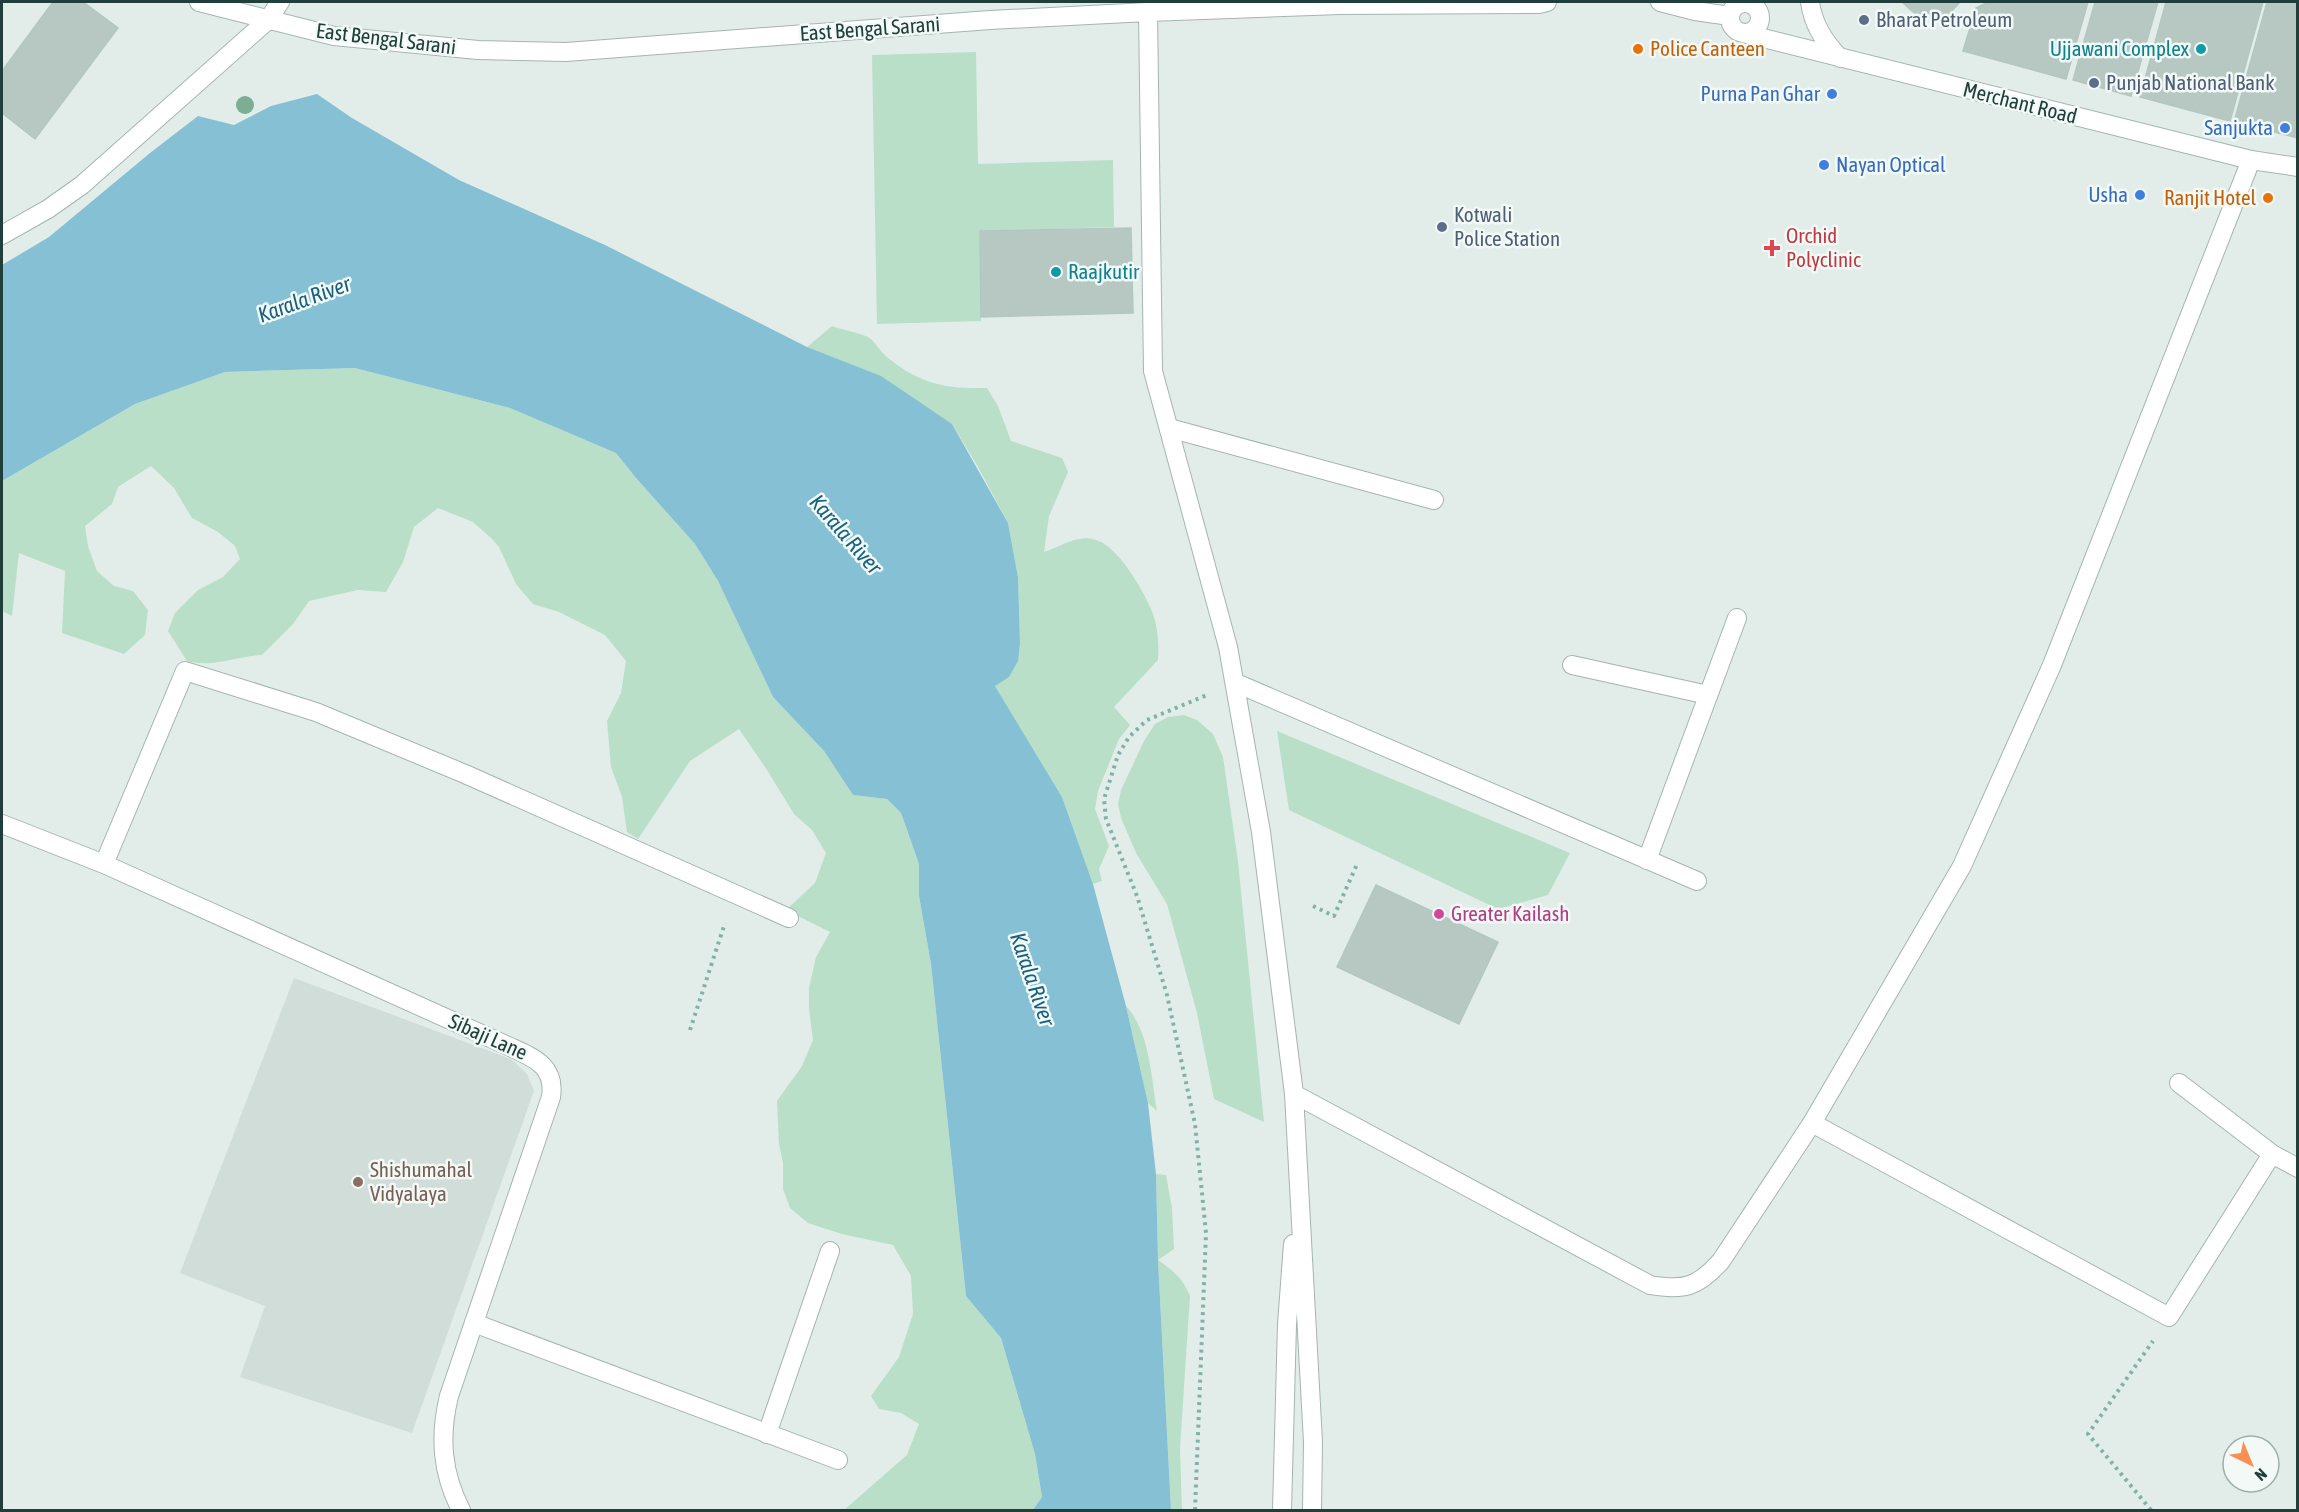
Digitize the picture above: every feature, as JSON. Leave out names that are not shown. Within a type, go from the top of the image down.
[{"type":"street","name":"East Bengal Sarani","points":[[199,2],[334,36],[478,50],[566,51],[990,20],[1148,12],[1340,5],[1539,4],[1547,2]]},
{"type":"street","points":[[2,235],[48,209],[82,184],[268,20],[280,2]]},
{"type":"street","points":[[1660,2],[1695,11],[1730,16]]},
{"type":"street","points":[[1810,2],[1817,29],[1827,45],[1840,58]]},
{"type":"street","points":[[1743,3],[1760,5],[1760,18],[1756,27],[1749,33],[1743,33],[1731,26],[1730,16],[1734,8],[1743,3]]},
{"type":"street","points":[[1148,12],[1153,371],[1228,646],[1261,832],[1294,1094],[1313,1442],[1312,1510]]},
{"type":"street","name":"Merchant Road","points":[[1743,33],[2251,160],[2298,167]]},
{"type":"street","points":[[1294,1094],[1650,1284],[1671,1288],[1689,1286],[1706,1278],[1721,1262],[1812,1123],[1962,866],[2056,656],[2251,160]]},
{"type":"street","points":[[1169,428],[1434,500]]},
{"type":"street","points":[[1647,860],[1737,618]]},
{"type":"street","points":[[1572,665],[1708,695]]},
{"type":"street","points":[[104,864],[184,671],[316,712],[465,774],[789,918]]},
{"type":"street","points":[[1236,683],[1697,881]]},
{"type":"street","name":"Sibaji Lane","points":[[2,824],[104,864],[508,1046],[536,1059],[544,1067],[550,1077],[551,1097],[449,1396],[443,1420],[442,1444],[445,1468],[452,1492],[461,1510]]},
{"type":"street","points":[[2179,1083],[2272,1154],[2298,1168]]},
{"type":"street","points":[[1812,1123],[2169,1317],[2272,1154]]},
{"type":"street","points":[[1282,1510],[1287,1324],[1298,1188]]},
{"type":"street","points":[[767,1434],[830,1251]]},
{"type":"street","points":[[474,1323],[838,1460]]},
{"type":"path","points":[[1195,1510],[1206,1233],[1195,1124],[1167,995],[1137,896],[1106,819],[1104,799],[1118,755],[1129,736],[1147,720],[1236,683]]},
{"type":"path","points":[[1313,906],[1334,916],[1358,862]]},
{"type":"path","points":[[690,1030],[735,894]]},
{"type":"path","points":[[2151,1510],[2088,1434],[2169,1317]]},
{"type":"shaded area","name":"Shishumahal Vidyalaya","points":[[294,978],[511,1059],[527,1074],[534,1091],[412,1433],[240,1377],[265,1306],[180,1273]]},
{"type":"green space","points":[[976,52],[978,164],[1113,160],[1114,227],[980,231],[981,321],[877,324],[872,55]]},
{"type":"green space","points":[[832,326],[868,337],[887,357],[922,379],[946,386],[987,388],[998,406],[1011,441],[1062,458],[1068,472],[1049,516],[1044,552],[1080,539],[1093,539],[1102,543],[1111,549],[1128,568],[1147,600],[1157,628],[1158,660],[1114,707],[1130,725],[1119,739],[1098,791],[1095,809],[1109,846],[1099,869],[1102,881],[1093,884],[1062,797],[995,686],[1020,643],[1018,577],[1008,523],[952,424],[807,347]]},
{"type":"green space","points":[[355,368],[510,408],[616,453],[695,544],[718,581],[773,697],[824,751],[853,795],[887,799],[901,813],[919,864],[919,896],[931,964],[966,1296],[1001,1338],[1035,1454],[1042,1497],[1033,1510],[844,1510],[907,1455],[919,1424],[901,1413],[879,1409],[871,1396],[899,1357],[913,1314],[911,1276],[893,1245],[842,1234],[808,1223],[790,1208],[783,1189],[777,1101],[802,1066],[813,1040],[809,988],[816,957],[830,932],[786,910],[815,883],[826,853],[812,830],[794,814],[739,729],[690,761],[638,839],[627,832],[622,797],[611,767],[607,721],[621,693],[626,661],[605,635],[559,612],[533,604],[516,584],[499,547],[492,539],[473,522],[438,508],[414,527],[403,562],[386,592],[358,590],[309,601],[293,624],[262,655],[197,663],[187,661],[168,631],[175,613],[198,590],[223,577],[240,559],[235,546],[218,532],[192,518],[174,488],[151,466],[118,487],[112,504],[85,526],[88,546],[97,571],[114,586],[133,591],[148,610],[145,635],[124,654],[62,633],[65,571],[19,553],[12,616],[2,611],[2,481],[135,404],[225,372]]},
{"type":"green space","points":[[1184,715],[1197,720],[1213,734],[1223,757],[1238,861],[1264,1122],[1214,1099],[1197,1013],[1167,904],[1136,853],[1121,818],[1118,804],[1121,790],[1144,741],[1155,724],[1168,717]]},
{"type":"green space","points":[[1277,731],[1570,853],[1548,895],[1498,909],[1289,810]]},
{"type":"green space","points":[[1126,1006],[1134,1017],[1145,1042],[1157,1111],[1148,1103]]},
{"type":"green space","points":[[1156,1174],[1166,1175],[1172,1208],[1174,1249],[1158,1260]]},
{"type":"green space","points":[[1158,1260],[1177,1276],[1190,1296],[1180,1448],[1182,1510],[1171,1510]]},
{"type":"water","name":"Karala River","points":[[317,94],[352,118],[459,180],[605,245],[807,347],[881,376],[952,424],[1008,523],[1018,577],[1020,643],[1018,661],[1009,677],[995,686],[1062,797],[1093,884],[1126,1006],[1148,1103],[1156,1174],[1158,1260],[1171,1510],[1033,1510],[1042,1497],[1035,1454],[1001,1338],[966,1296],[931,964],[919,896],[919,864],[901,813],[887,799],[853,795],[824,751],[773,697],[718,581],[695,544],[616,453],[510,408],[355,368],[225,372],[135,404],[2,481],[2,265],[49,237],[198,116],[234,125],[271,106]]},
{"type":"building","points":[[53,2],[83,2],[118,28],[35,139],[2,113],[2,71]]},
{"type":"building","points":[[1902,2],[1960,2],[1948,15],[1921,19]]},
{"type":"building","points":[[1988,2],[2088,2],[2066,79],[1963,51],[1976,8]]},
{"type":"building","points":[[2095,2],[2158,2],[2131,96],[2073,80]]},
{"type":"building","name":"Ujjawani Complex","points":[[2166,2],[2263,2],[2230,121],[2140,97]]},
{"type":"building","points":[[2267,2],[2298,2],[2298,138],[2234,122]]},
{"type":"building","name":"Raajkutir","points":[[1131,228],[1133,313],[981,317],[980,231]]},
{"type":"building","points":[[1376,885],[1498,942],[1459,1024],[1337,967]]},
{"type":"place","name":"Bharat Petroleum","points":[[1864,20]]},
{"type":"place","name":"Police Canteen","points":[[1638,49]]},
{"type":"place","name":"Ujjawani Complex","points":[[2201,49]]},
{"type":"place","name":"Punjab National Bank","points":[[2094,83]]},
{"type":"place","name":"Purna Pan Ghar","points":[[1832,94]]},
{"type":"place","name":"Sanjukta","points":[[2285,128]]},
{"type":"place","name":"Nayan Optical","points":[[1824,165]]},
{"type":"place","name":"Usha","points":[[2140,195]]},
{"type":"place","name":"Ranjit Hotel","points":[[2268,198]]},
{"type":"place","name":"Kotwali Police Station","points":[[1442,227]]},
{"type":"place","name":"Orchid Polyclinic","points":[[1772,248]]},
{"type":"place","name":"Raajkutir","points":[[1056,272]]},
{"type":"place","name":"Greater Kailash","points":[[1439,914]]},
{"type":"place","name":"Shishumahal Vidyalaya","points":[[358,1182]]}]
